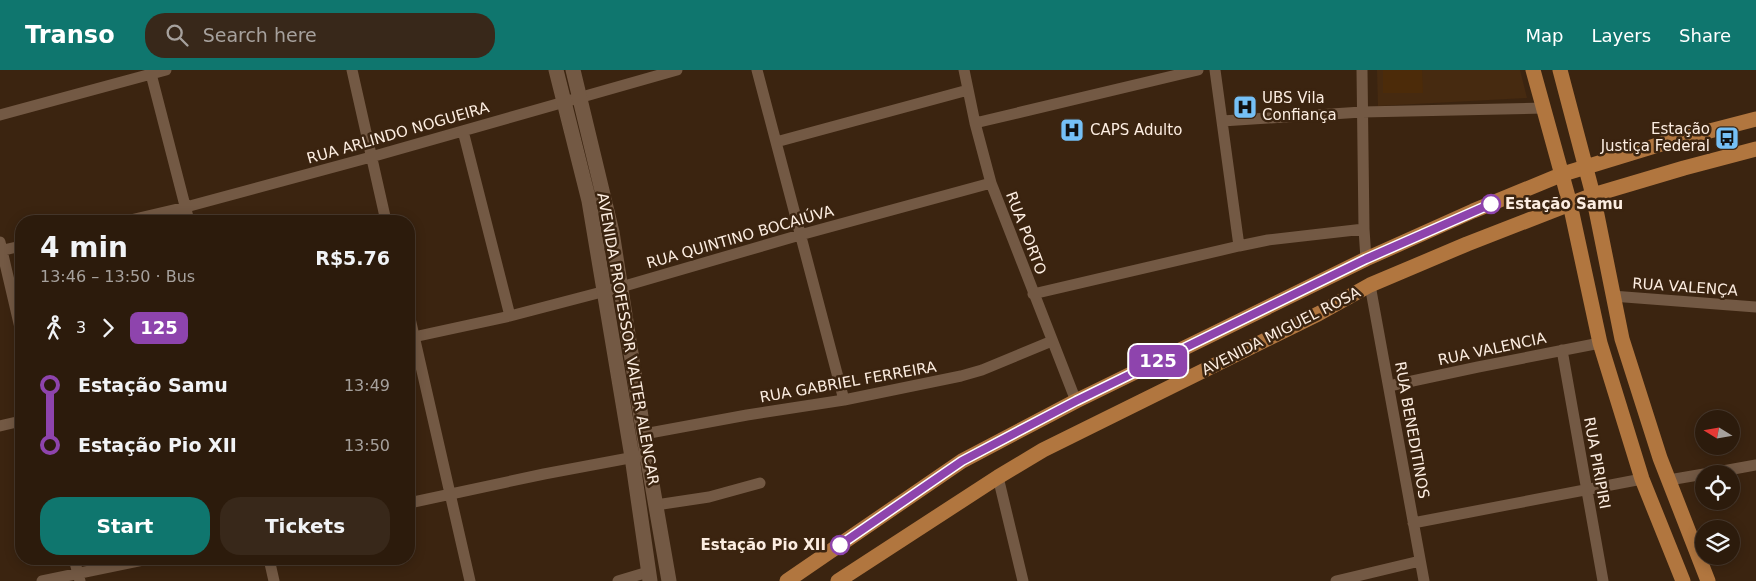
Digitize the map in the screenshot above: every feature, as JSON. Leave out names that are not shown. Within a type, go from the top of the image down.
[{"type":"main road","name":"AVENIDA PROFESSOR VALTER ALENCAR","points":[[556,70],[589,201],[632,457],[649,576]]},
{"type":"main road","name":"AVENIDA PROFESSOR VALTER ALENCAR","points":[[573,70],[612,232],[669,581]]},
{"type":"main road","points":[[1533,70],[1563,174],[1600,343],[1642,479],[1683,581]]},
{"type":"main road","points":[[1560,70],[1587,167],[1622,339],[1641,402],[1707,577],[1688,581]]},
{"type":"main road","name":"AVENIDA MIGUEL ROSA","points":[[787,581],[962,461],[1076,401],[1366,259],[1473,211],[1563,174],[1671,141],[1756,119]]},
{"type":"main road","name":"AVENIDA MIGUEL ROSA","points":[[838,581],[998,476],[1043,450],[1309,319],[1370,285],[1467,244],[1570,204],[1684,168],[1756,149]]},
{"type":"street","points":[[0,114],[151,72],[166,70]]},
{"type":"street","points":[[352,70],[385,215]]},
{"type":"street","name":"RUA ARLINDO NOGUEIRA","points":[[152,215],[371,157],[677,70]]},
{"type":"street","points":[[757,70],[844,400]]},
{"type":"street","name":"RUA PORTO","points":[[964,70],[975,123],[991,183],[1076,401]]},
{"type":"street","points":[[975,123],[1198,70]]},
{"type":"street","points":[[1215,70],[1239,246]]},
{"type":"street","points":[[1362,70],[1366,259]]},
{"type":"street","points":[[151,72],[188,215]]},
{"type":"street","points":[[776,142],[968,90]]},
{"type":"street","points":[[1222,121],[1362,112],[1544,108]]},
{"type":"street","points":[[463,131],[510,316]]},
{"type":"street","name":"RUA QUINTINO BOCAIÚVA","points":[[415,336],[510,316],[605,291],[800,234],[991,183]]},
{"type":"street","points":[[1033,294],[1268,240],[1364,229]]},
{"type":"street","points":[[15,247],[1,248],[15,307]]},
{"type":"street","name":"RUA BENEDITINOS","points":[[1370,285],[1390,386],[1424,581]]},
{"type":"street","name":"RUA VALENÇA","points":[[1612,296],[1756,307]]},
{"type":"street","name":"RUA GABRIEL FERREIRA","points":[[644,434],[844,400],[961,376],[982,370],[1052,341]]},
{"type":"street","name":"RUA VALENCIA","points":[[1390,386],[1600,343]]},
{"type":"street","name":"RUA PIRIPIRI","points":[[1562,350],[1603,581]]},
{"type":"street","points":[[415,353],[470,581]]},
{"type":"street","points":[[0,426],[15,422]]},
{"type":"street","points":[[415,502],[544,474],[647,455]]},
{"type":"street","points":[[1740,468],[1756,465]]},
{"type":"street","points":[[998,476],[1023,581]]},
{"type":"street","points":[[1669,480],[1695,476]]},
{"type":"street","points":[[1413,523],[1642,479]]},
{"type":"street","points":[[656,505],[709,497],[760,483]]},
{"type":"street","points":[[1336,581],[1420,561]]},
{"type":"street","points":[[42,581],[79,577],[125,565]]},
{"type":"street","points":[[270,565],[274,581]]},
{"type":"street","points":[[618,581],[649,576]]},
{"type":"shaded area","points":[[1377,70],[1520,70],[1527,98],[1378,106]]},
{"type":"shaded area","points":[[1383,70],[1422,70],[1423,93],[1383,93]]},
{"type":"bus line","name":"125","points":[[840,545],[962,461],[1076,401],[1366,259],[1491,204]]},
{"type":"place","name":"UBS Vila Confiança","points":[[1245,107]]},
{"type":"place","name":"CAPS Adulto","points":[[1072,130]]},
{"type":"place","name":"Estação Justiça Federal","points":[[1727,138]]},
{"type":"place","name":"Estação Samu","points":[[1491,204]]},
{"type":"place","name":"Estação Pio XII","points":[[840,545]]}]
